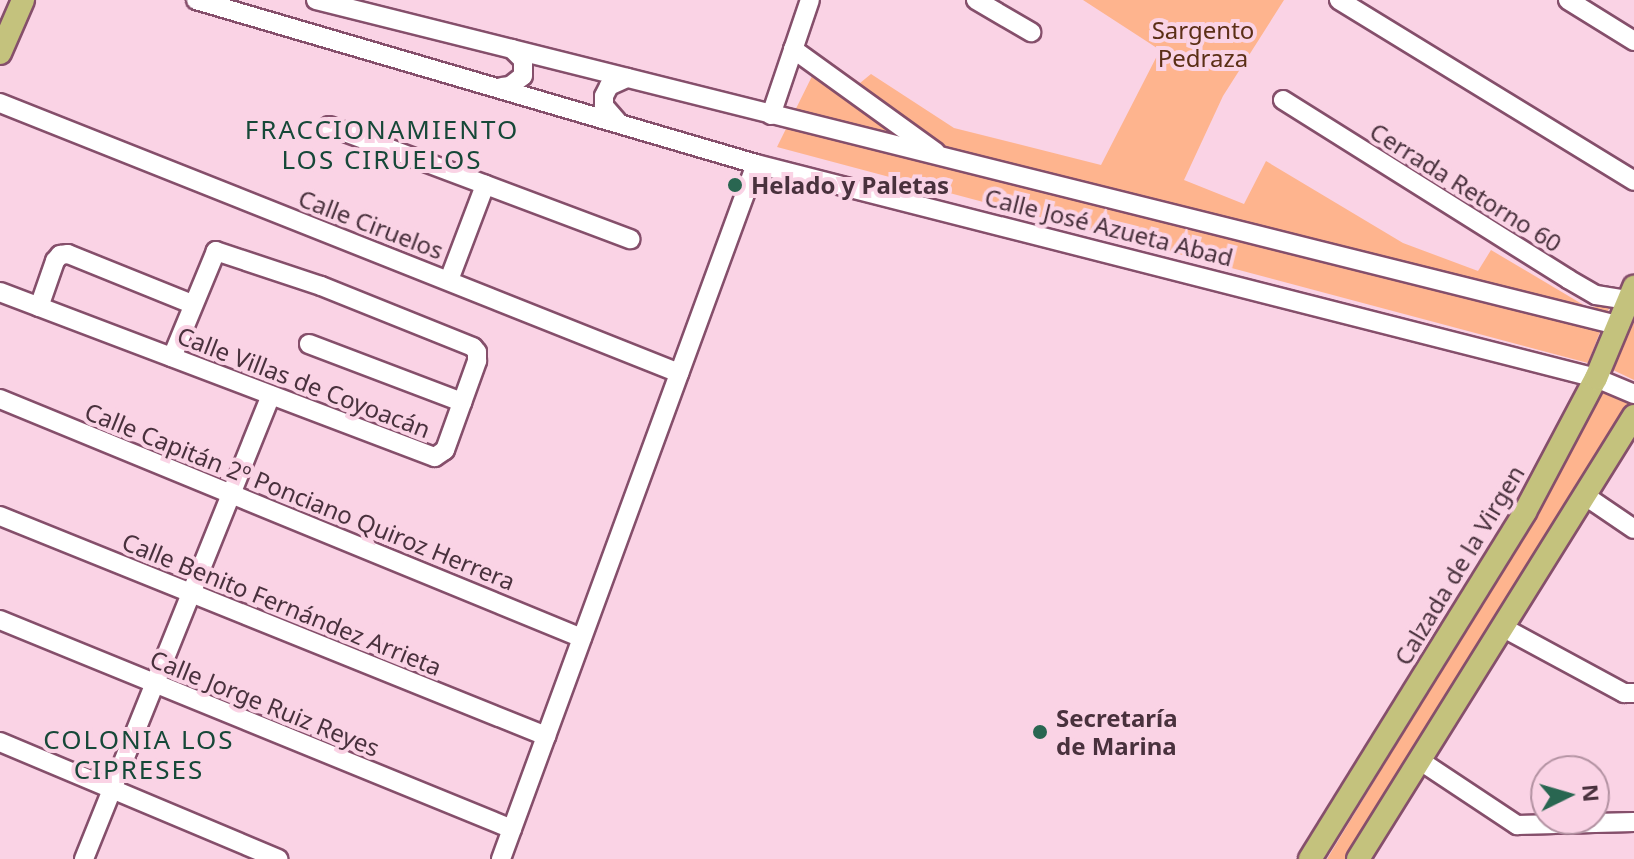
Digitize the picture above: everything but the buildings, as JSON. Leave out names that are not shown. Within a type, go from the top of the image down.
[{"type":"main road","points":[[0,53],[23,0]]},
{"type":"main road","name":"Calzada de la Virgen","points":[[1310,859],[1525,512],[1596,378],[1631,294]]},
{"type":"main road","points":[[1358,859],[1634,416]]},
{"type":"street","name":"Calle José Azueta Abad","points":[[196,0],[502,87],[756,164],[1596,378],[1634,394]]},
{"type":"street","name":"Calle José Azueta Abad","points":[[316,0],[1617,325]]},
{"type":"street","points":[[771,115],[810,0]]},
{"type":"street","points":[[976,0],[1031,32]]},
{"type":"street","points":[[1339,0],[1634,181]]},
{"type":"street","points":[[1568,0],[1634,41]]},
{"type":"street","points":[[502,87],[510,86],[523,76],[523,60],[512,49]]},
{"type":"street","points":[[793,49],[945,158]]},
{"type":"street","points":[[617,122],[609,115],[604,96],[609,86],[627,78]]},
{"type":"street","name":"Cerrada Retorno 60","points":[[1283,100],[1596,295],[1631,294]]},
{"type":"street","name":"Calle Ciruelos","points":[[0,103],[679,373]]},
{"type":"street","points":[[329,126],[630,239]]},
{"type":"street","points":[[501,859],[756,164]]},
{"type":"street","points":[[449,280],[485,185]]},
{"type":"street","name":"Calle Villas de Coyoacán","points":[[0,292],[39,307],[172,357],[435,457],[445,450],[477,361],[473,347],[225,251],[216,251],[211,256],[192,304],[68,254],[60,255],[39,307]]},
{"type":"street","points":[[172,357],[192,304]]},
{"type":"street","points":[[309,344],[462,402]]},
{"type":"street","points":[[84,859],[271,395]]},
{"type":"street","name":"Calle Capitán 2º Ponciano Quiroz Herrera","points":[[0,399],[582,638]]},
{"type":"street","points":[[1584,495],[1634,529]]},
{"type":"street","name":"Calle Benito Fernández Arrieta","points":[[0,516],[546,736]]},
{"type":"street","name":"Calle Jorge Ruiz Reyes","points":[[0,620],[512,829]]},
{"type":"street","points":[[1502,627],[1624,693],[1634,693]]},
{"type":"street","points":[[0,742],[278,859]]},
{"type":"street","points":[[1419,760],[1517,825],[1634,822]]},
{"type":"green space","name":"Sargento Pedraza","points":[[1083,0],[1284,0],[1223,96],[1184,180],[1244,204],[1266,161],[1403,243],[1478,271],[1491,250],[1587,307],[1610,306],[1588,363],[777,147],[822,56],[860,83],[871,74],[954,128],[1101,165],[1160,50]]},
{"type":"green space","points":[[1634,322],[1634,380],[1613,370]]},
{"type":"green space","points":[[1600,392],[1630,403],[1348,859],[1327,859],[1537,513]]},
{"type":"place","name":"Helado y Paletas","points":[[735,185]]},
{"type":"place","name":"Secretaría de Marina","points":[[1040,732]]},
{"type":"district","name":"FRACCIONAMIENTO LOS CIRUELOS","points":[[382,145]]},
{"type":"district","name":"COLONIA LOS CIPRESES","points":[[139,755]]}]
